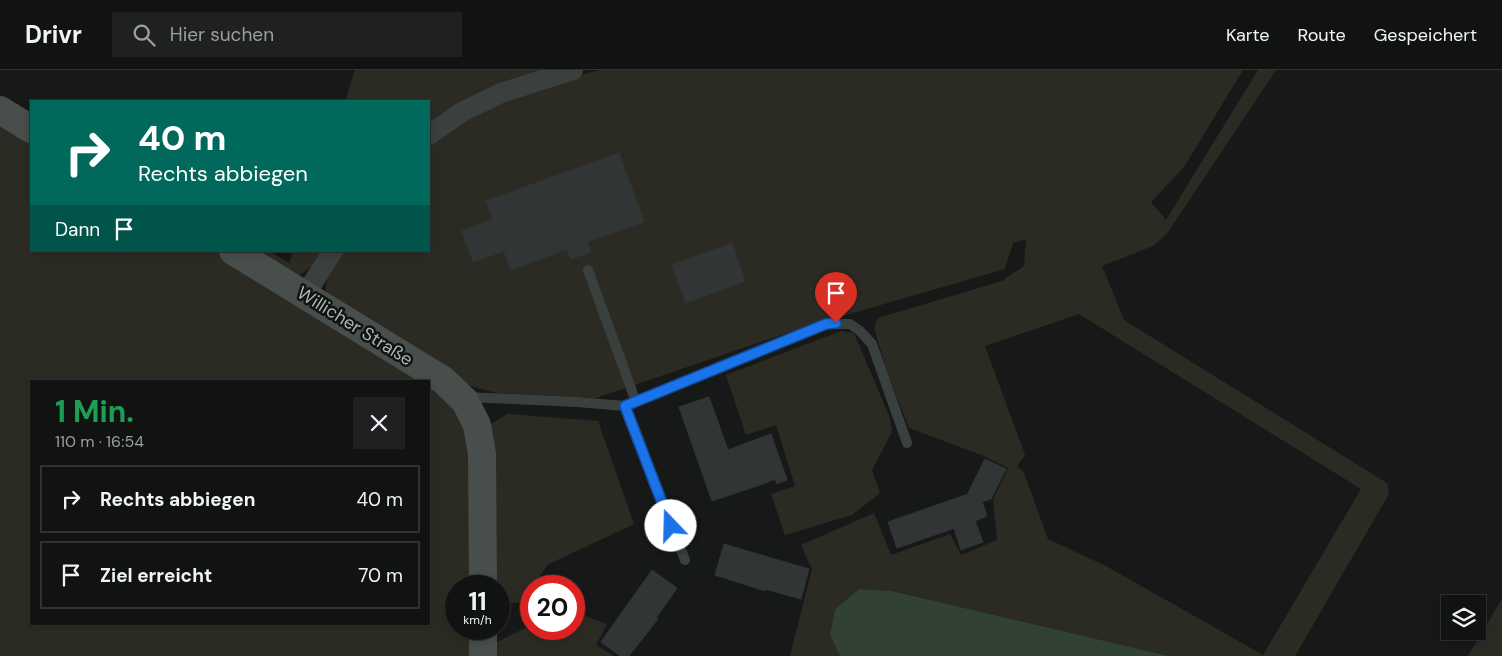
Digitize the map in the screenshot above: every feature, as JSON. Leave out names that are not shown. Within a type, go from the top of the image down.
[{"type":"street","points":[[430,134],[462,112],[502,93],[573,70]]},
{"type":"street","points":[[0,110],[30,128]]},
{"type":"street","name":"Willicher Straße","points":[[236,252],[443,380],[465,401],[478,425],[482,454],[483,575]]},
{"type":"street","points":[[305,295],[332,252]]},
{"type":"street","points":[[483,640],[483,656]]},
{"type":"lane","points":[[588,270],[636,402]]},
{"type":"lane","points":[[460,396],[625,406],[826,324],[850,324],[860,330],[872,344],[907,443]]},
{"type":"lane","points":[[625,406],[685,560]]},
{"type":"shaded area","points":[[355,70],[540,70],[499,86],[430,123],[430,100],[345,100]]},
{"type":"shaded area","points":[[601,70],[1243,70],[1184,167],[1151,202],[1166,220],[1258,70],[1276,70],[1166,235],[1153,246],[1102,266],[1124,320],[1387,483],[1389,494],[1295,656],[1169,656],[892,591],[859,589],[835,609],[830,635],[840,656],[790,656],[812,569],[801,545],[874,513],[891,555],[950,534],[961,555],[997,540],[993,500],[1008,468],[984,456],[909,428],[889,377],[874,328],[878,318],[1002,281],[1024,266],[1026,239],[1013,243],[1005,269],[808,326],[596,398],[496,393],[460,383],[325,296],[328,272],[341,252],[430,252],[430,143],[479,112],[549,84]],"holes":[[[1079,314],[1361,489],[1263,655],[1106,566],[1048,539],[1024,473],[1017,466],[1025,455],[985,346]]]},
{"type":"shaded area","points":[[0,117],[30,135],[30,252],[221,252],[426,380],[30,380],[30,625],[430,625],[430,382],[445,397],[456,412],[464,428],[470,449],[471,575],[445,575],[445,640],[472,640],[472,656],[0,656]]},
{"type":"shaded area","points":[[255,252],[271,252],[289,263],[293,252],[322,252],[315,264],[296,278]]},
{"type":"shaded area","points":[[841,331],[854,333],[890,418],[892,432],[872,470],[880,493],[852,515],[785,535],[771,494],[795,486],[776,425],[746,435],[726,375]]},
{"type":"shaded area","points":[[507,414],[598,421],[634,524],[547,565],[541,575],[520,575],[520,602],[510,603],[510,575],[487,575],[488,426]]},
{"type":"shaded area","points":[[859,589],[892,591],[1169,656],[840,656],[830,635],[835,609]]},
{"type":"shaded area","points":[[1502,599],[1502,656],[1468,656],[1478,640],[1486,640],[1486,626]]},
{"type":"shaded area","points":[[585,616],[607,624],[596,645],[614,656],[487,656],[487,647],[501,640],[510,640],[510,636],[520,630],[520,640],[585,640]]},
{"type":"building","points":[[619,153],[644,222],[587,242],[591,252],[571,259],[567,249],[511,270],[504,251],[473,262],[462,231],[493,219],[486,201]]},
{"type":"building","points":[[732,243],[745,281],[686,303],[672,265]]},
{"type":"building","points":[[709,397],[728,450],[749,442],[763,484],[712,501],[679,407]]},
{"type":"building","points":[[771,434],[787,480],[777,484],[775,479],[763,484],[749,442]]},
{"type":"building","points":[[985,459],[1006,469],[991,499],[981,502],[967,495]]},
{"type":"building","points":[[965,495],[967,495],[981,502],[969,506]]},
{"type":"building","points":[[965,495],[975,521],[897,548],[888,522]]},
{"type":"building","points":[[982,501],[987,516],[975,521],[969,506]]},
{"type":"building","points":[[975,521],[983,542],[961,550],[954,528]]},
{"type":"building","points":[[724,544],[809,569],[801,599],[765,589],[765,591],[715,575]]},
{"type":"building","points":[[652,570],[677,588],[656,618],[658,619],[629,656],[620,656],[601,642]]},
{"type":"route","points":[[671,526],[625,406],[826,324],[836,323]]}]
